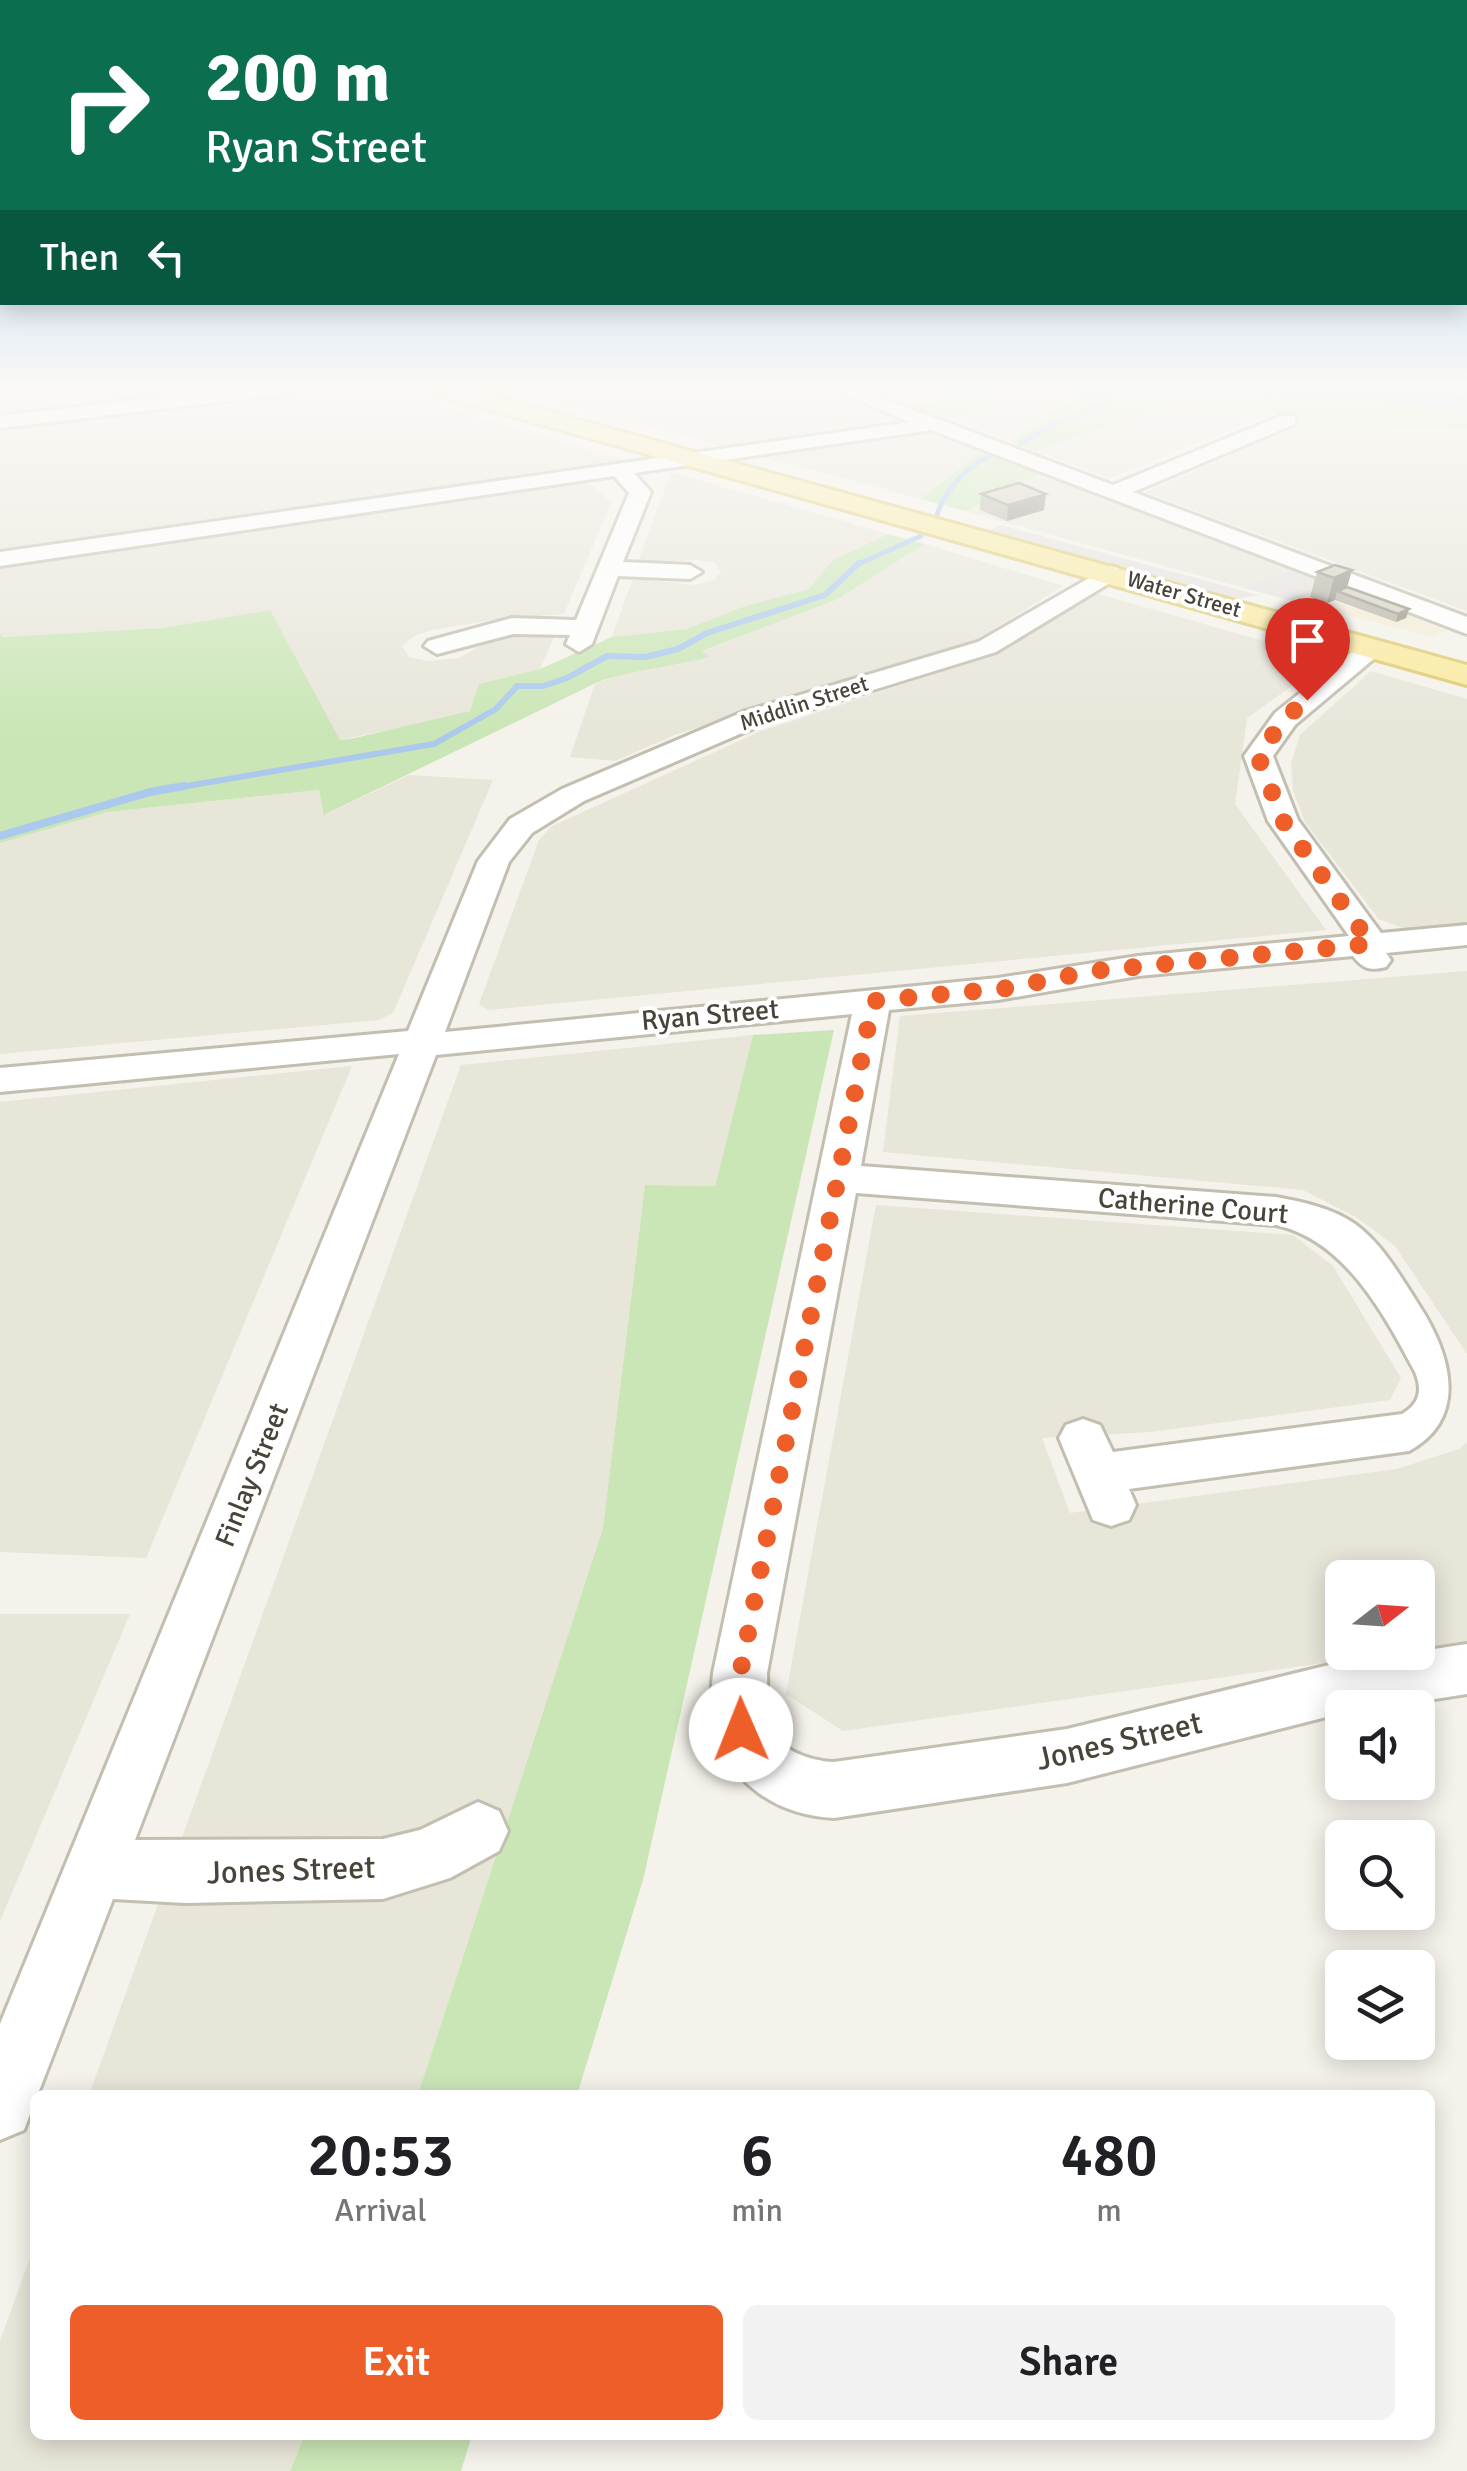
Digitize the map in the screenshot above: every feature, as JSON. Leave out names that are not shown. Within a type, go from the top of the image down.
[{"type":"main road","name":"Water Street","points":[[856,503],[1467,674]]},
{"type":"street","points":[[0,558],[380,503]]},
{"type":"street","points":[[437,646],[512,626],[583,636],[636,503]]},
{"type":"street","points":[[1144,503],[1467,626]]},
{"type":"street","points":[[610,569],[690,572]]},
{"type":"street","name":"Middlin Street","points":[[504,845],[527,820],[573,795],[753,718],[986,647],[1110,573]]},
{"type":"street","points":[[1373,648],[1285,718],[1258,756],[1283,821],[1375,955]]},
{"type":"street","name":"Finlay Street","points":[[0,2106],[504,845]]},
{"type":"street","name":"Ryan Street","points":[[0,1080],[998,989],[1152,987],[1375,955],[1467,935]]},
{"type":"street","name":"Ryan Street","points":[[1375,955],[1467,958]]},
{"type":"street","points":[[840,1178],[873,1001]]},
{"type":"street","name":"Catherine Court","points":[[840,1178],[1276,1211],[1310,1218],[1340,1233],[1362,1252],[1442,1381],[1442,1398],[1433,1418],[1402,1434],[1097,1472]]},
{"type":"street","name":"Jones Street","points":[[840,1178],[738,1688],[743,1736],[772,1772],[814,1789],[875,1786],[1090,1752],[1329,1690],[1467,1668]]},
{"type":"street","name":"Jones Street","points":[[96,1868],[184,1873],[384,1869],[429,1857],[478,1831]]},
{"type":"shaded area","points":[[0,503],[321,503],[0,549]]},
{"type":"shaded area","points":[[443,503],[611,503],[564,614],[432,630],[414,636],[402,646],[409,657],[429,661],[459,658],[499,634],[555,635],[540,669],[479,684],[470,711],[339,740],[269,610],[162,628],[2,637],[0,568]]},
{"type":"shaded area","points":[[659,503],[781,503],[888,534],[834,560],[809,589],[745,606],[687,629],[612,637],[633,578],[694,585],[714,580],[721,572],[715,563],[646,563],[639,559]]},
{"type":"shaded area","points":[[981,503],[1116,503],[1290,570],[1244,588],[965,511]]},
{"type":"shaded area","points":[[1176,503],[1467,503],[1467,611]]},
{"type":"shaded area","points":[[1001,525],[1258,595],[1237,599],[1003,534],[984,533]]},
{"type":"shaded area","points":[[925,544],[1063,586],[974,641],[922,660],[677,734],[615,761],[570,757],[595,684],[628,672],[708,657],[701,652],[836,600]]},
{"type":"shaded area","points":[[1290,570],[1332,586],[1293,601],[1244,588]]},
{"type":"shaded area","points":[[1332,586],[1447,630],[1432,637],[1293,601]]},
{"type":"shaded area","points":[[1095,593],[1320,657],[1325,662],[1247,718],[1235,804],[1326,930],[488,1010],[479,1004],[539,840],[552,826],[761,731],[1004,651]]},
{"type":"shaded area","points":[[1371,671],[1467,699],[1467,924],[1406,929],[1379,919],[1305,822],[1293,790],[1291,763],[1300,735]]},
{"type":"shaded area","points":[[409,775],[493,780],[393,1013],[379,1020],[0,1054],[0,843],[107,812],[319,790],[325,815]]},
{"type":"shaded area","points":[[1467,971],[1467,1354],[1395,1246],[1356,1217],[1303,1190],[883,1152],[900,1016]]},
{"type":"shaded area","points":[[753,1035],[715,1186],[645,1185],[603,1528],[420,2090],[91,2090],[461,1065]]},
{"type":"shaded area","points":[[352,1066],[146,1558],[0,1552],[0,1102]]},
{"type":"shaded area","points":[[876,1205],[1293,1235],[1333,1266],[1401,1378],[1390,1400],[1150,1432],[1042,1438],[1070,1513],[1397,1469],[1459,1449],[1467,1442],[1467,1642],[1435,1647],[1435,1560],[1325,1560],[1325,1663],[843,1731],[786,1694]]},
{"type":"shaded area","points":[[0,1614],[130,1614],[0,1921]]},
{"type":"shaded area","points":[[30,2258],[30,2440],[303,2440],[290,2471],[0,2471],[0,2341]]},
{"type":"green space","points":[[937,503],[981,503],[965,511]]},
{"type":"green space","points":[[888,534],[925,544],[836,600],[702,651],[709,657],[598,682],[324,815],[319,790],[107,812],[0,843],[0,632],[3,637],[162,628],[270,610],[340,740],[470,711],[479,684],[540,669],[612,637],[687,629],[745,606],[809,589],[833,560]]},
{"type":"green space","points":[[834,1030],[643,1880],[579,2090],[420,2090],[603,1528],[645,1185],[715,1186],[753,1035]]},
{"type":"green space","points":[[303,2440],[470,2440],[461,2471],[290,2471]]},
{"type":"building","points":[[1335,565],[1352,570],[1334,578],[1317,572]]},
{"type":"building","points":[[1347,587],[1409,609],[1398,614],[1337,591]]},
{"type":"waterway","points":[[936,519],[942,503]]},
{"type":"waterway","points":[[858,564],[921,536]]},
{"type":"waterway","points":[[169,789],[434,744],[496,709],[517,686],[543,686],[607,656],[645,657],[678,649],[707,633],[825,595],[858,564]]},
{"type":"waterway","points":[[0,836],[150,792],[184,786]]},
{"type":"route","points":[[741,1730],[740,1674],[873,1001],[1008,988],[1093,971],[1371,944],[1283,821],[1258,756],[1285,718],[1307,700]]}]
